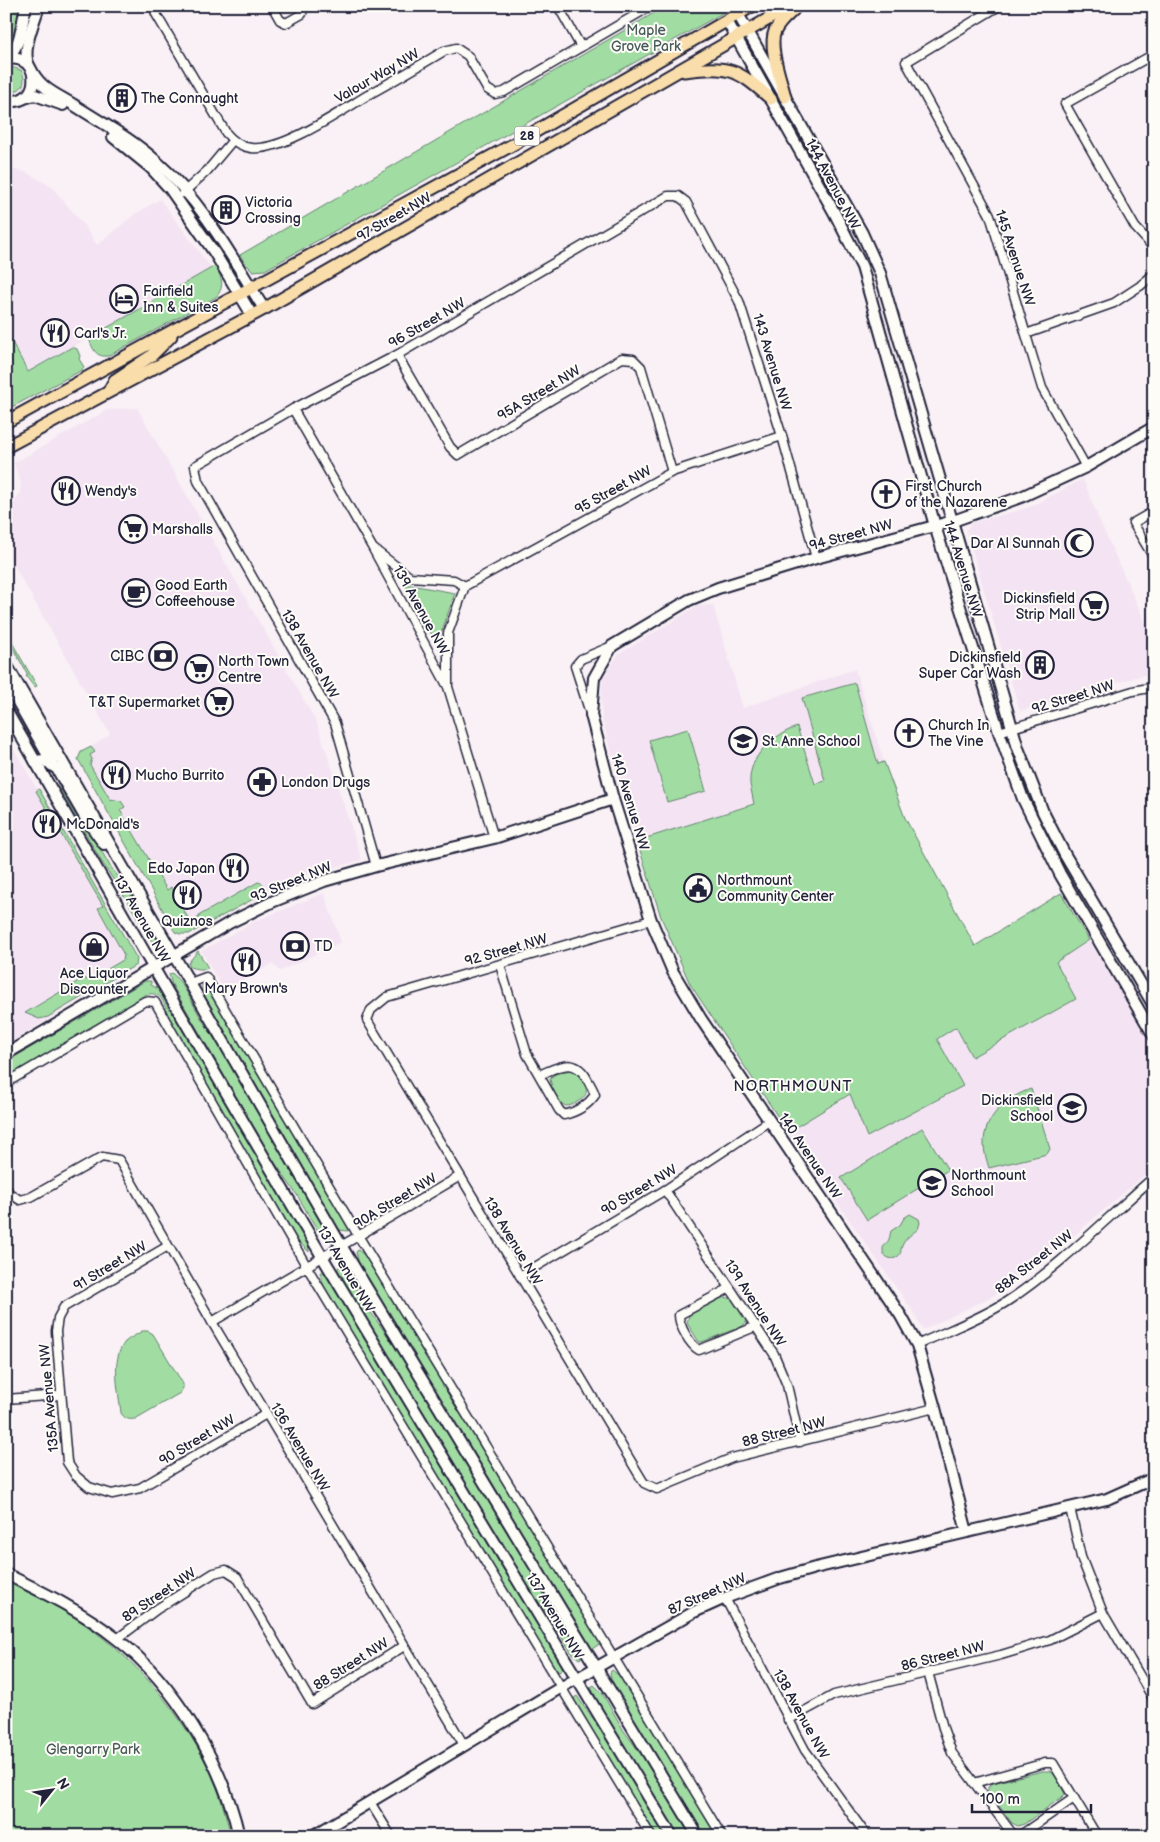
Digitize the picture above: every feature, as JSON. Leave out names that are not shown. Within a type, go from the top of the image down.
[{"type":"main road","name":"97 Street NW","points":[[6,422],[512,145],[752,6]]},
{"type":"main road","name":"97 Street NW","points":[[6,447],[264,309],[791,6]]},
{"type":"main road","points":[[785,97],[774,50],[774,35],[779,24],[797,6]]},
{"type":"main road","points":[[678,72],[710,68],[734,70],[754,83],[771,99]]},
{"type":"main road","points":[[109,391],[115,380],[151,356],[181,326]]},
{"type":"main road","points":[[6,430],[28,410]]},
{"type":"street","points":[[6,59],[13,52],[16,45],[26,6]]},
{"type":"street","points":[[39,6],[26,49],[26,60],[38,82],[138,146],[156,160],[181,194],[222,242],[264,309]]},
{"type":"street","points":[[154,6],[156,14],[223,128],[233,140],[207,171],[181,194]]},
{"type":"street","points":[[283,6],[273,9],[280,20],[286,23],[302,14],[303,6]]},
{"type":"street","points":[[558,6],[581,47]]},
{"type":"street","name":"Valour Way NW","points":[[233,140],[252,148],[270,146],[284,141],[319,124],[444,51],[456,48],[468,56],[487,89],[495,94],[504,92],[651,6]]},
{"type":"street","name":"145 Avenue NW","points":[[999,6],[906,62],[990,215],[1042,388],[1086,467]]},
{"type":"street","name":"144 Avenue NW","points":[[738,14],[862,233],[880,273],[1012,728],[1030,781],[1061,846],[1154,1006]]},
{"type":"street","name":"144 Avenue NW","points":[[727,21],[834,212],[862,267],[936,526],[999,732],[1023,799],[1060,874],[1154,1036]]},
{"type":"street","points":[[1154,54],[1065,104],[1135,227],[1154,248]]},
{"type":"street","points":[[6,59],[18,59],[31,70],[34,80],[33,87],[24,98]]},
{"type":"street","points":[[6,100],[17,101],[35,96],[62,104],[89,120],[137,156],[166,184],[181,194],[252,315]]},
{"type":"street","name":"96 Street NW","points":[[195,466],[293,408],[397,354],[668,196]]},
{"type":"street","name":"143 Avenue NW","points":[[668,196],[678,196],[686,202],[740,301],[782,436],[816,558]]},
{"type":"street","points":[[1026,334],[1114,302],[1140,286],[1154,274]]},
{"type":"street","name":"95A Street NW","points":[[397,354],[450,448],[458,455],[622,358],[633,359],[641,367],[672,472]]},
{"type":"street","name":"139 Avenue NW","points":[[293,408],[372,547],[448,687],[494,838]]},
{"type":"street","name":"94 Street NW","points":[[590,715],[575,666],[581,659],[612,646],[689,600],[718,588],[816,558],[953,521],[1022,496],[1086,467],[1154,426]]},
{"type":"street","name":"95 Street NW","points":[[465,586],[672,472],[782,436]]},
{"type":"street","name":"138 Avenue NW","points":[[195,466],[198,481],[335,723],[376,866]]},
{"type":"street","points":[[1154,511],[1133,523],[1154,558]]},
{"type":"street","points":[[372,547],[410,577],[454,580],[465,586],[448,633],[448,687]]},
{"type":"street","name":"94 Street NW","points":[[590,715],[594,678],[612,646]]},
{"type":"street","name":"137 Avenue NW","points":[[6,664],[342,1247],[698,1836]]},
{"type":"street","points":[[6,681],[46,752],[53,757],[61,759]]},
{"type":"street","name":"92 Street NW","points":[[999,732],[1154,687]]},
{"type":"street","name":"137 Avenue NW","points":[[6,710],[323,1258],[672,1836]]},
{"type":"street","name":"140 Avenue NW","points":[[590,715],[613,800],[651,920],[673,972],[701,1019],[901,1316],[916,1345],[935,1408],[967,1532]]},
{"type":"street","points":[[35,760],[44,760],[57,769],[86,819],[133,883]]},
{"type":"street","name":"93 Street NW","points":[[6,1054],[231,922],[274,901],[324,881],[376,866],[494,838],[613,800]]},
{"type":"street","name":"92 Street NW","points":[[371,1010],[387,997],[651,920]]},
{"type":"street","points":[[500,965],[526,1054],[559,1110],[564,1114],[571,1113],[591,1101],[595,1095],[582,1071],[575,1065],[566,1065],[539,1075]]},
{"type":"street","name":"137 Avenue NW","points":[[190,983],[206,977],[359,1237],[722,1836]]},
{"type":"street","points":[[6,1083],[145,1001],[156,1002],[307,1268],[651,1836]]},
{"type":"street","name":"138 Avenue NW","points":[[371,1010],[367,1020],[644,1483]]},
{"type":"street","name":"90 Street NW","points":[[520,1276],[665,1190],[769,1121]]},
{"type":"street","name":"136 Avenue NW","points":[[8,1190],[20,1200],[25,1199],[102,1157],[118,1160],[266,1414],[464,1745]]},
{"type":"street","name":"90A Street NW","points":[[212,1322],[307,1268],[460,1176]]},
{"type":"street","name":"88A Street NW","points":[[916,1345],[1006,1302],[1055,1264],[1154,1178]]},
{"type":"street","name":"139 Avenue NW","points":[[665,1190],[774,1354],[787,1385],[800,1442]]},
{"type":"street","name":"91 Street NW","points":[[64,1307],[168,1246]]},
{"type":"street","points":[[730,1288],[679,1315],[679,1321],[693,1347],[699,1350],[709,1347],[757,1326]]},
{"type":"street","name":"135A Avenue NW","points":[[64,1307],[58,1318],[56,1331],[67,1462],[76,1476],[89,1486],[112,1494],[140,1488]]},
{"type":"street","points":[[6,1399],[60,1395]]},
{"type":"street","name":"88 Street NW","points":[[644,1483],[657,1489],[732,1458],[935,1408]]},
{"type":"street","name":"90 Street NW","points":[[140,1488],[266,1414]]},
{"type":"street","name":"87 Street NW","points":[[313,1836],[560,1688],[694,1612],[725,1598],[780,1578],[815,1568],[1107,1499],[1154,1478]]},
{"type":"street","points":[[1070,1508],[1081,1557],[1103,1612],[1154,1700]]},
{"type":"street","name":"89 Street NW","points":[[117,1639],[157,1609],[214,1573],[226,1570],[237,1577],[312,1704]]},
{"type":"street","points":[[6,1574],[59,1599],[117,1639],[157,1678],[197,1732],[217,1771],[235,1818],[239,1836]]},
{"type":"street","name":"138 Avenue NW","points":[[725,1598],[805,1750],[867,1836]]},
{"type":"street","name":"86 Street NW","points":[[788,1720],[834,1695],[1050,1640],[1103,1612]]},
{"type":"street","name":"88 Street NW","points":[[312,1704],[404,1646]]},
{"type":"street","points":[[928,1672],[943,1728],[952,1753],[1010,1832],[1018,1835],[1074,1798]]},
{"type":"street","points":[[974,1783],[1046,1763],[1054,1763],[1096,1836]]},
{"type":"street","points":[[370,1802],[391,1836]]},
{"type":"shaded area","points":[[6,168],[26,172],[52,187],[84,225],[97,245],[135,214],[160,199],[212,269],[28,372],[6,331]]},
{"type":"shaded area","points":[[137,408],[317,723],[362,860],[305,876],[254,896],[191,932],[81,754],[110,734],[9,557],[6,532],[6,519],[20,492],[21,484],[14,463],[107,410]]},
{"type":"shaded area","points":[[1083,479],[1154,642],[1154,672],[1020,711],[966,530],[971,523],[1030,507]]},
{"type":"shaded area","name":"St. Anne School","points":[[713,605],[743,708],[855,669],[884,762],[637,841],[602,720],[601,697],[603,678],[619,654],[697,606]]},
{"type":"shaded area","points":[[6,736],[137,959],[136,965],[6,1045]]},
{"type":"shaded area","points":[[324,893],[341,942],[280,971],[272,964],[224,991],[201,951],[255,921]]},
{"type":"shaded area","points":[[1089,940],[1154,1048],[1154,1167],[1076,1234],[1001,1292],[923,1330],[914,1313],[788,1132],[942,1036]]},
{"type":"green space","points":[[6,6],[20,6],[14,37],[6,54]]},
{"type":"green space","name":"Maple Grove Park","points":[[666,6],[677,8],[680,6],[735,6],[265,270],[253,271],[240,255]]},
{"type":"green space","points":[[11,67],[21,70],[24,79],[22,87],[15,91],[6,90],[6,69]]},
{"type":"green space","points":[[215,266],[222,282],[221,289],[216,297],[108,356],[95,352],[89,338]]},
{"type":"green space","points":[[6,331],[28,372],[72,347],[77,349],[80,356],[79,359],[84,367],[82,370],[6,410]]},
{"type":"green space","points":[[405,584],[455,593],[437,645]]},
{"type":"green space","points":[[6,632],[37,686],[34,687],[26,676],[28,675],[6,636]]},
{"type":"green space","points":[[855,683],[878,764],[884,762],[905,818],[975,946],[1061,893],[1089,940],[1056,962],[1076,999],[972,1057],[956,1027],[937,1039],[963,1086],[867,1137],[850,1094],[788,1132],[690,984],[661,917],[637,841],[754,804],[750,784],[753,764],[771,741],[797,727],[815,784],[825,781],[802,698]]},
{"type":"green space","points":[[688,729],[706,791],[667,802],[649,740]]},
{"type":"green space","points":[[91,747],[95,752],[90,755],[92,759],[90,765],[110,799],[121,801],[125,807],[120,810],[167,890],[171,887],[188,918],[197,919],[200,915],[258,882],[264,886],[266,892],[189,934],[175,932],[78,759],[81,752]]},
{"type":"green space","points":[[55,775],[58,775],[110,866],[138,902],[158,937],[159,946],[150,939],[103,864],[60,789]]},
{"type":"green space","points":[[39,789],[137,959],[136,965],[48,1017],[39,1019],[25,1013],[77,982],[78,977],[89,980],[123,960],[124,955],[98,908],[103,906],[36,791]]},
{"type":"green space","points":[[198,951],[208,968],[190,967],[188,963]]},
{"type":"green space","points":[[172,973],[185,990],[266,1124],[326,1228],[327,1239],[318,1231],[297,1195],[269,1154],[172,985],[169,974]]},
{"type":"green space","points":[[145,981],[151,981],[151,985],[157,988],[167,1002],[169,1001],[308,1242],[309,1252],[298,1241],[169,1019],[162,1000],[156,994],[145,995],[6,1078],[6,1062]]},
{"type":"green space","points":[[202,985],[208,985],[344,1218],[349,1229],[348,1231],[340,1230],[336,1226],[205,997]]},
{"type":"green space","points":[[570,1070],[579,1076],[586,1092],[584,1097],[566,1106],[563,1105],[553,1090],[550,1079],[555,1074]]},
{"type":"green space","points":[[1031,1089],[1050,1149],[1047,1154],[989,1168],[984,1145],[985,1135],[992,1117],[1013,1097]]},
{"type":"green space","points":[[922,1128],[948,1170],[867,1220],[841,1178]]},
{"type":"green space","points":[[910,1214],[919,1219],[918,1229],[905,1241],[899,1256],[893,1259],[888,1257],[884,1254],[883,1249],[891,1231],[900,1225],[904,1218]]},
{"type":"green space","points":[[358,1250],[368,1258],[601,1643],[592,1649],[359,1264],[356,1252]]},
{"type":"green space","points":[[340,1265],[347,1272],[369,1310],[395,1346],[578,1647],[581,1658],[579,1659],[571,1652],[521,1576],[341,1278],[337,1270]]},
{"type":"green space","points":[[320,1272],[327,1275],[561,1663],[563,1669],[559,1672],[553,1666],[324,1288]]},
{"type":"green space","points":[[724,1297],[733,1299],[746,1318],[746,1322],[743,1326],[699,1342],[687,1323],[689,1315]]},
{"type":"green space","points":[[142,1331],[148,1331],[153,1334],[183,1384],[183,1388],[180,1393],[135,1419],[129,1419],[125,1418],[121,1413],[117,1376],[118,1358],[120,1349],[125,1342]]},
{"type":"green space","name":"Glengarry Park","points":[[6,1582],[54,1605],[106,1640],[164,1698],[195,1743],[212,1775],[219,1792],[231,1836],[6,1836]]},
{"type":"green space","points":[[612,1670],[621,1677],[718,1836],[705,1836],[612,1683],[610,1672]]},
{"type":"green space","points":[[594,1685],[602,1693],[624,1731],[649,1765],[692,1836],[679,1836],[598,1702],[591,1687]]},
{"type":"green space","points":[[577,1696],[591,1717],[593,1716],[666,1836],[656,1836],[576,1704],[574,1698]]},
{"type":"green space","points":[[1050,1771],[1055,1775],[1065,1794],[1024,1824],[1018,1826],[1012,1823],[988,1791],[988,1787],[993,1783]]},
{"type":"place","name":"The Connaught","points":[[122,98]]},
{"type":"place","name":"Victoria Crossing","points":[[226,210]]},
{"type":"place","name":"Fairfield Inn & Suites","points":[[124,299]]},
{"type":"place","name":"Carl's Jr.","points":[[55,333]]},
{"type":"place","name":"Wendy's","points":[[66,491]]},
{"type":"place","name":"First Church of the Nazarene","points":[[886,494]]},
{"type":"place","name":"Marshalls","points":[[133,529]]},
{"type":"place","name":"Dar Al Sunnah","points":[[1079,543]]},
{"type":"place","name":"Good Earth Coffeehouse","points":[[136,593]]},
{"type":"place","name":"Dickinsfield Strip Mall","points":[[1094,606]]},
{"type":"place","name":"CIBC","points":[[163,656]]},
{"type":"place","name":"Dickinsfield Super Car Wash","points":[[1040,665]]},
{"type":"place","name":"North Town Centre","points":[[199,669]]},
{"type":"place","name":"T&T Supermarket","points":[[219,702]]},
{"type":"place","name":"Church In The Vine","points":[[909,733]]},
{"type":"place","name":"St. Anne School","points":[[743,741]]},
{"type":"place","name":"Mucho Burrito","points":[[116,775]]},
{"type":"place","name":"London Drugs","points":[[262,782]]},
{"type":"place","name":"McDonald's","points":[[47,824]]},
{"type":"place","name":"Edo Japan","points":[[234,868]]},
{"type":"place","name":"Northmount Community Center","points":[[698,888]]},
{"type":"place","name":"Quiznos","points":[[187,895]]},
{"type":"place","name":"TD","points":[[295,946]]},
{"type":"place","name":"Ace Liquor Discounter","points":[[94,947]]},
{"type":"place","name":"Mary Brown's","points":[[246,962]]},
{"type":"place","name":"Dickinsfield School","points":[[1072,1108]]},
{"type":"place","name":"Northmount School","points":[[932,1183]]},
{"type":"district","name":"NORTHMOUNT","points":[[793,1086]]}]
